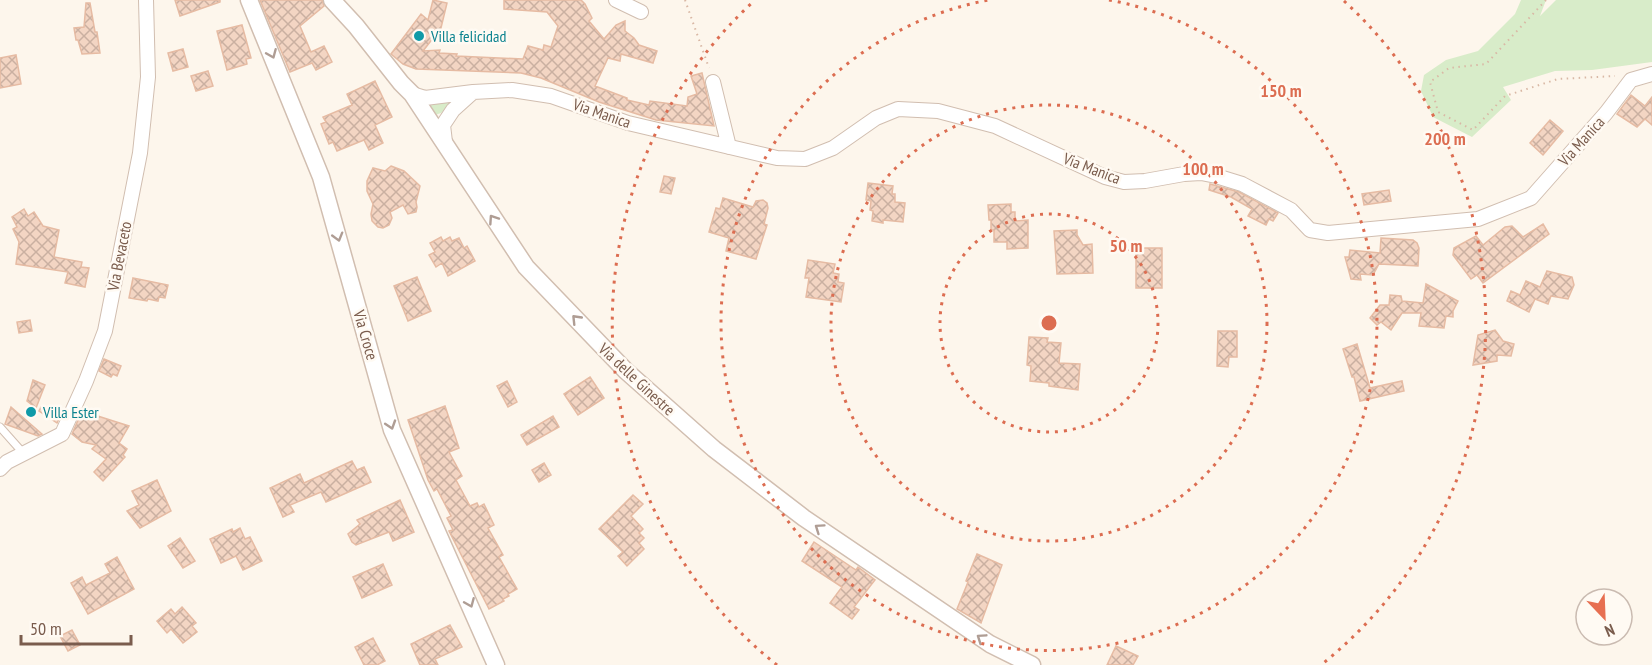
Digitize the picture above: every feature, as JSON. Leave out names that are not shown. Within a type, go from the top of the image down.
[{"type":"street","name":"Via Bevaceto","points":[[0,469],[7,462],[62,434],[105,331],[140,153],[148,77],[146,0]]},
{"type":"street","name":"Via Croce","points":[[249,0],[321,177],[392,430],[496,665]]},
{"type":"street","name":"Via delle Ginestre","points":[[332,0],[412,94],[526,267],[626,371],[714,449],[804,518],[990,644],[1032,665]]},
{"type":"street","points":[[616,0],[641,12]]},
{"type":"street","points":[[1632,80],[1652,74]]},
{"type":"street","name":"Via Manica","points":[[412,94],[425,98],[512,90],[551,96],[628,123],[777,158],[806,159],[833,148],[876,118],[898,109],[938,111],[994,126],[1105,177],[1124,182],[1201,173],[1242,184],[1291,210],[1310,230],[1328,232],[1478,219],[1531,198],[1632,80]]},
{"type":"street","points":[[713,82],[729,147]]},
{"type":"street","points":[[445,147],[442,125],[453,110],[473,92]]},
{"type":"lane","points":[[0,427],[24,454]]},
{"type":"path","points":[[685,0],[713,82]]},
{"type":"path","points":[[1546,0],[1486,64],[1449,68],[1430,82],[1438,112],[1473,130],[1505,96],[1558,80],[1625,76],[1632,80]]},
{"type":"green space","points":[[1521,0],[1546,0],[1540,16],[1556,0],[1652,0],[1652,62],[1592,70],[1555,71],[1503,87],[1511,100],[1472,137],[1433,117],[1421,91],[1424,75],[1446,60],[1478,51],[1515,14]]},
{"type":"green space","points":[[433,101],[454,101],[441,113],[432,116],[426,106]]},
{"type":"building","points":[[175,0],[220,0],[220,2],[180,16]]},
{"type":"building","points":[[260,0],[322,0],[324,6],[300,26],[311,52],[324,46],[332,62],[316,70],[312,63],[290,72]]},
{"type":"building","points":[[433,0],[447,3],[441,28],[423,51],[440,50],[439,53],[457,54],[456,56],[523,59],[528,46],[543,50],[544,45],[551,47],[558,26],[547,12],[504,9],[504,0],[581,0],[592,18],[589,21],[604,39],[616,25],[625,21],[625,31],[639,45],[657,51],[653,63],[621,54],[620,61],[608,58],[595,86],[627,98],[627,100],[649,105],[650,101],[687,106],[688,97],[697,94],[691,76],[702,73],[714,126],[656,120],[599,102],[541,78],[521,73],[416,69],[403,64],[391,54],[421,14],[428,20]]},
{"type":"building","points":[[86,3],[90,3],[100,53],[82,54],[78,40],[76,40],[74,28],[84,27]]},
{"type":"building","points":[[242,25],[251,58],[246,59],[247,64],[227,70],[217,31]]},
{"type":"building","points":[[183,49],[188,67],[173,71],[168,53]]},
{"type":"building","points":[[16,55],[21,84],[0,88],[0,58]]},
{"type":"building","points":[[208,71],[213,86],[196,91],[191,76]]},
{"type":"building","points":[[375,81],[392,117],[375,125],[383,143],[369,150],[364,140],[337,151],[333,142],[329,144],[321,124],[326,122],[323,117],[352,105],[347,94]]},
{"type":"building","points":[[1631,95],[1645,106],[1652,97],[1652,125],[1645,119],[1637,127],[1617,114]]},
{"type":"building","points":[[1550,120],[1563,131],[1543,155],[1530,143]]},
{"type":"building","points":[[391,166],[404,171],[420,186],[416,212],[408,214],[403,205],[390,212],[392,218],[389,225],[383,228],[378,227],[372,221],[373,204],[367,191],[367,181],[373,168],[385,171]]},
{"type":"building","points":[[664,176],[675,178],[671,194],[660,192]]},
{"type":"building","points":[[868,183],[893,186],[892,194],[895,194],[895,202],[905,203],[903,222],[872,221],[871,201],[866,200]]},
{"type":"building","points":[[1210,184],[1239,192],[1278,213],[1273,221],[1269,219],[1266,225],[1248,216],[1252,209],[1231,197],[1209,190]]},
{"type":"building","points":[[1389,190],[1391,201],[1364,205],[1362,194]]},
{"type":"building","points":[[723,198],[753,207],[756,201],[763,200],[767,203],[764,224],[767,225],[756,259],[726,251],[729,238],[709,232],[716,208],[720,209]]},
{"type":"building","points":[[1011,204],[1011,212],[1015,212],[1015,221],[1028,220],[1028,248],[1007,249],[1007,242],[994,242],[994,230],[991,230],[988,205]]},
{"type":"building","points":[[24,209],[28,216],[34,212],[43,226],[59,230],[54,257],[82,262],[81,267],[89,268],[85,287],[65,283],[68,272],[16,264],[19,242],[13,229],[17,227],[12,217]]},
{"type":"building","points":[[1543,224],[1549,234],[1483,283],[1477,275],[1471,279],[1453,255],[1454,248],[1476,236],[1483,245],[1505,227],[1512,226],[1523,237]]},
{"type":"building","points":[[1077,230],[1077,235],[1083,245],[1092,244],[1093,273],[1057,274],[1054,231]]},
{"type":"building","points":[[441,237],[443,241],[450,237],[452,241],[459,238],[464,248],[467,246],[475,261],[448,276],[442,263],[436,267],[429,255],[435,252],[430,243]]},
{"type":"building","points":[[1381,238],[1413,240],[1417,243],[1418,266],[1380,264],[1380,262],[1373,275],[1360,274],[1361,280],[1351,279],[1345,257],[1349,257],[1350,250],[1380,253]]},
{"type":"building","points":[[1136,248],[1162,248],[1162,288],[1136,288]]},
{"type":"building","points":[[808,260],[835,264],[833,273],[839,274],[838,282],[844,283],[841,302],[806,297],[809,278],[805,278]]},
{"type":"building","points":[[1547,271],[1572,277],[1574,285],[1568,299],[1551,296],[1548,304],[1535,299],[1529,312],[1507,301],[1511,291],[1520,295],[1526,281],[1540,287]]},
{"type":"building","points":[[417,277],[431,311],[408,321],[394,286]]},
{"type":"building","points":[[133,278],[168,285],[165,298],[159,297],[158,301],[148,299],[147,301],[129,298]]},
{"type":"building","points":[[1426,284],[1458,301],[1453,317],[1446,316],[1444,328],[1419,326],[1421,313],[1402,313],[1391,330],[1381,322],[1377,325],[1370,318],[1380,305],[1389,305],[1390,295],[1401,296],[1402,301],[1423,303]]},
{"type":"building","points":[[30,320],[32,331],[19,333],[17,322]]},
{"type":"building","points":[[1495,330],[1503,341],[1514,344],[1511,356],[1497,355],[1497,361],[1473,365],[1478,335]]},
{"type":"building","points":[[1218,331],[1237,331],[1237,357],[1229,357],[1228,367],[1217,366]]},
{"type":"building","points":[[1029,337],[1048,338],[1047,342],[1061,343],[1059,363],[1080,364],[1078,390],[1030,381],[1031,366],[1027,365]]},
{"type":"building","points":[[1357,344],[1370,388],[1402,381],[1404,391],[1360,401],[1343,349]]},
{"type":"building","points":[[104,359],[121,366],[117,376],[113,374],[111,377],[99,371]]},
{"type":"building","points":[[590,377],[604,398],[578,415],[564,394]]},
{"type":"building","points":[[33,380],[45,385],[36,408],[27,401]]},
{"type":"building","points":[[507,381],[517,402],[508,407],[497,386]]},
{"type":"building","points":[[445,406],[459,448],[449,452],[462,476],[456,480],[470,506],[477,503],[479,507],[484,504],[494,525],[488,528],[503,555],[499,557],[517,589],[508,594],[509,596],[503,599],[504,601],[489,609],[449,531],[453,530],[447,518],[451,516],[437,489],[434,491],[428,480],[408,420]]},
{"type":"building","points":[[11,407],[42,434],[38,436],[5,424]]},
{"type":"building","points":[[41,407],[61,415],[57,423],[39,411]]},
{"type":"building","points":[[82,411],[129,426],[119,443],[127,449],[123,455],[125,457],[103,481],[94,472],[106,459],[92,449],[96,445],[82,442],[72,434]]},
{"type":"building","points":[[553,416],[559,427],[527,445],[521,435]]},
{"type":"building","points":[[352,461],[357,470],[364,467],[371,482],[326,502],[321,492],[290,505],[294,512],[283,517],[270,488],[300,474],[304,483]]},
{"type":"building","points":[[544,463],[551,475],[539,482],[532,470]]},
{"type":"building","points":[[157,480],[171,511],[140,528],[127,511],[139,505],[132,491]]},
{"type":"building","points":[[633,495],[643,504],[631,516],[643,529],[639,533],[644,538],[639,543],[644,549],[627,566],[618,556],[623,552],[599,529]]},
{"type":"building","points":[[400,500],[414,532],[393,541],[389,532],[356,545],[352,542],[348,534],[360,524],[357,520]]},
{"type":"building","points":[[240,528],[245,539],[250,537],[262,561],[243,570],[236,556],[221,563],[210,539],[232,529],[233,532]]},
{"type":"building","points":[[180,538],[195,561],[183,568],[168,546]]},
{"type":"building","points":[[814,542],[856,570],[858,567],[875,580],[854,607],[859,610],[852,619],[830,603],[842,587],[802,561]]},
{"type":"building","points":[[977,554],[1002,565],[981,623],[957,609]]},
{"type":"building","points":[[117,557],[134,589],[88,614],[71,583],[82,577],[86,585],[110,573],[105,564]]},
{"type":"building","points":[[383,564],[392,585],[362,598],[353,577]]},
{"type":"building","points":[[182,607],[196,623],[192,626],[197,632],[183,643],[171,629],[167,633],[157,621],[171,609],[175,614]]},
{"type":"building","points":[[450,625],[462,647],[435,659],[438,665],[420,665],[411,644]]},
{"type":"building","points":[[72,630],[80,645],[68,651],[60,636]]},
{"type":"building","points":[[373,638],[385,661],[377,665],[364,665],[355,647]]},
{"type":"building","points":[[1116,646],[1138,656],[1133,665],[1107,665]]},
{"type":"place","name":"Villa felicidad","points":[[419,36]]},
{"type":"place","name":"Villa Ester","points":[[31,412]]}]
